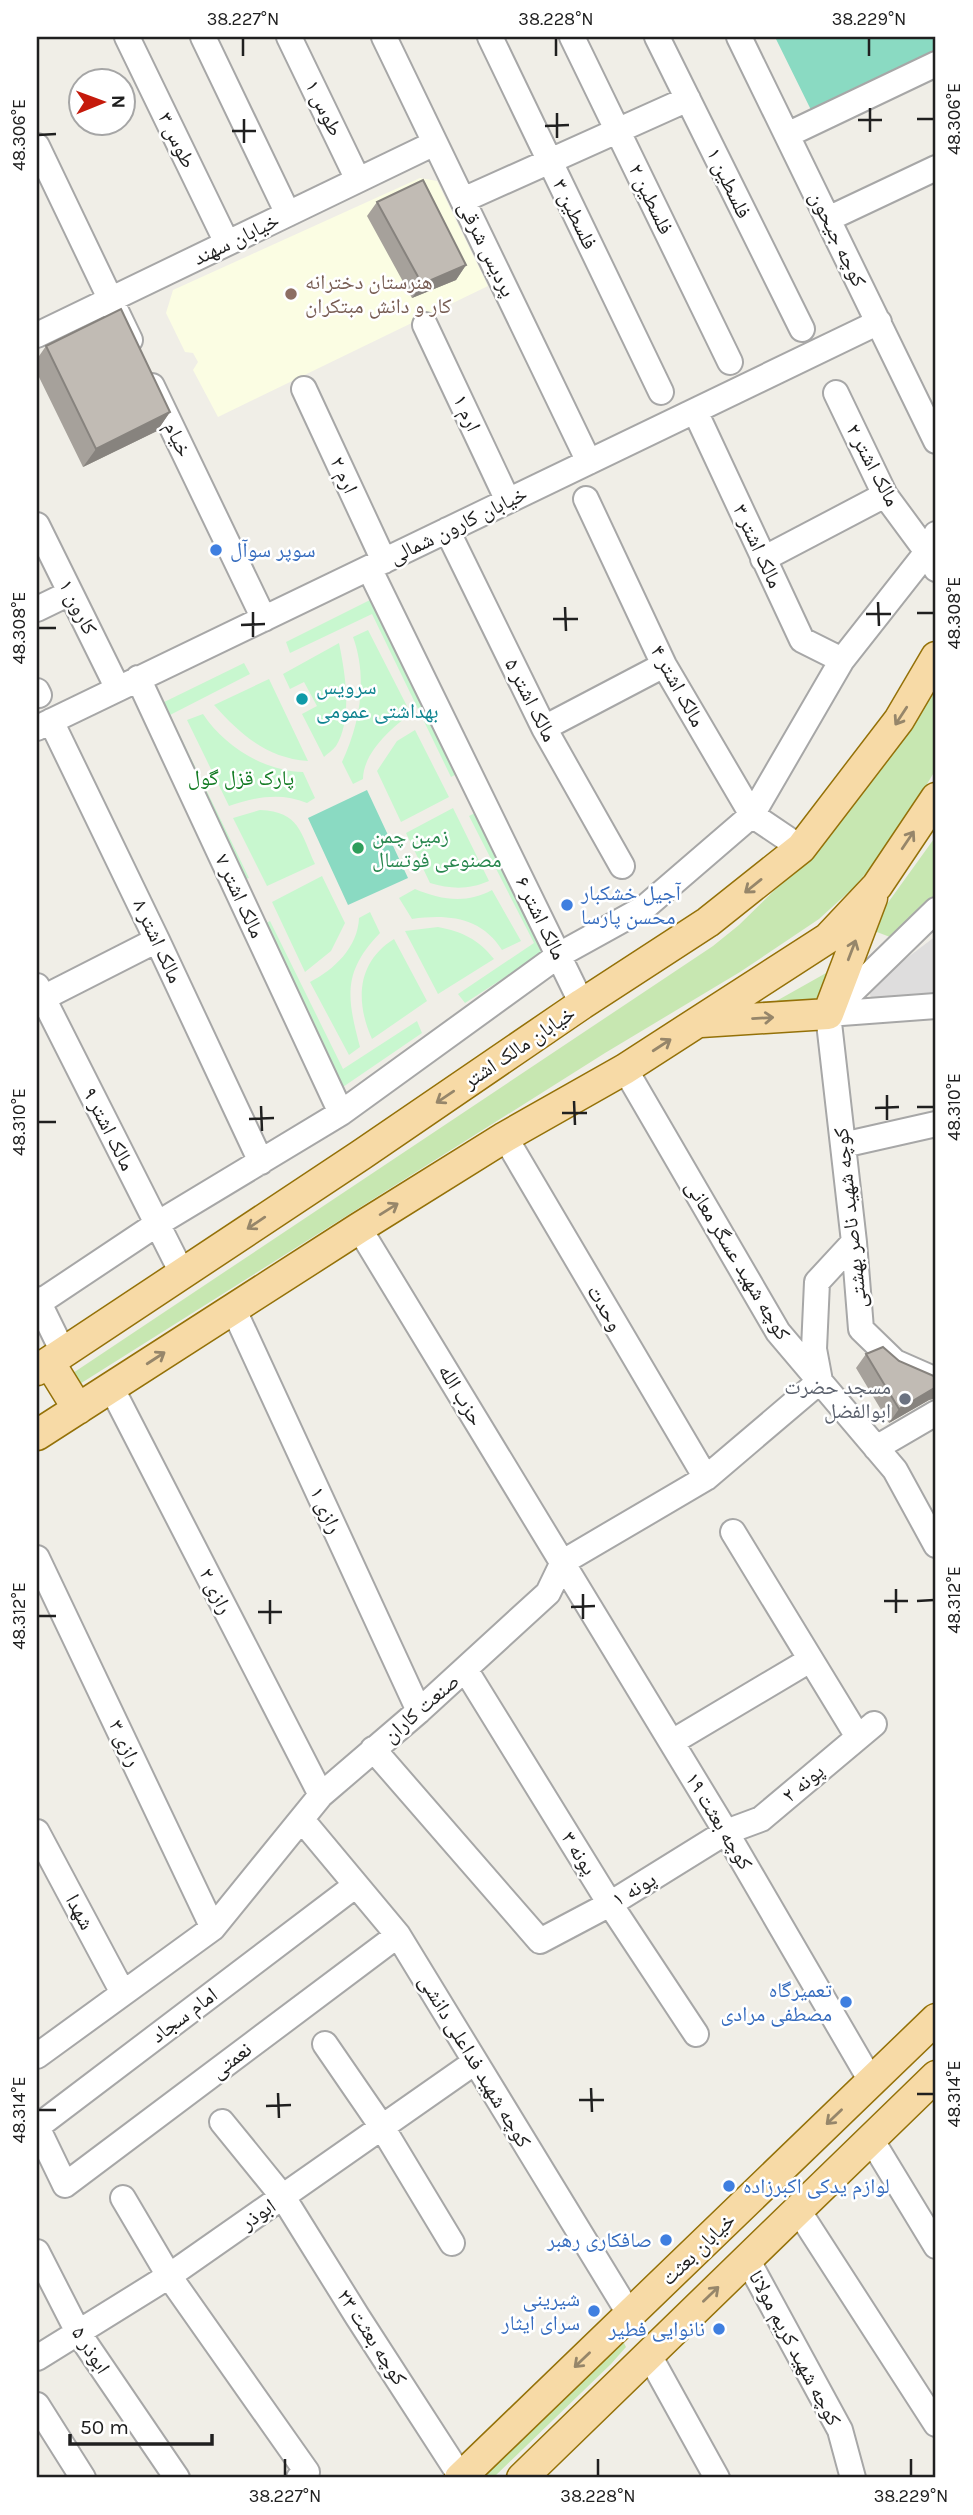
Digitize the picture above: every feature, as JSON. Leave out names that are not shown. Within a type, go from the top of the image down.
[{"type":"main road","name":"خیابان مالک اشتر","points":[[50,1362],[708,922],[801,848],[899,720],[936,657]]},
{"type":"main road","points":[[37,1435],[359,1228],[505,1137],[625,1069],[828,938],[877,886],[936,798]]},
{"type":"main road","points":[[698,1022],[828,1014],[877,886]]},
{"type":"main road","points":[[50,1362],[78,1409]]},
{"type":"main road","name":"خیابان بعثت","points":[[461,2477],[936,2019]]},
{"type":"main road","name":"خیابان بعثت","points":[[522,2478],[936,2076]]},
{"type":"main road","points":[[630,2315],[649,2355]]},
{"type":"street","name":"طوس ۳","points":[[127,37],[227,243]]},
{"type":"street","points":[[202,37],[288,214]]},
{"type":"street","name":"طوس ۱","points":[[289,37],[358,180]]},
{"type":"street","name":"پردیس شرقی","points":[[384,37],[589,462]]},
{"type":"street","name":"فلسطین ۳","points":[[490,37],[661,392]]},
{"type":"street","name":"فلسطین ۲","points":[[572,37],[730,362]]},
{"type":"street","name":"فلسطین ۱","points":[[657,37],[802,330]]},
{"type":"street","name":"کوچه جیحون","points":[[738,37],[936,441]]},
{"type":"street","points":[[787,135],[936,64]]},
{"type":"street","points":[[463,200],[688,99]]},
{"type":"street","name":"خیابان سهند","points":[[37,335],[435,143]]},
{"type":"street","name":"خیام","points":[[37,146],[264,619]]},
{"type":"street","points":[[828,219],[936,168]]},
{"type":"street","name":"خیابان کارون شمالی","points":[[44,724],[879,322]]},
{"type":"street","name":"ارم ۱","points":[[425,325],[508,501]]},
{"type":"street","name":"ارم ۲","points":[[304,389],[377,564]]},
{"type":"street","name":"مالک اشتر ۲","points":[[836,393],[885,495],[933,552]]},
{"type":"street","name":"مالک اشتر ۳","points":[[695,411],[802,640],[842,660]]},
{"type":"street","points":[[763,559],[885,495]]},
{"type":"street","name":"مالک اشتر ۴","points":[[586,499],[664,665],[752,815],[801,848]]},
{"type":"street","name":"کارون ۱","points":[[37,525],[70,593],[128,684]]},
{"type":"street","name":"مالک اشتر ۵","points":[[447,530],[544,728],[622,866]]},
{"type":"street","points":[[50,1362],[37,1302],[158,1224],[341,1113],[559,955],[644,908],[752,815],[842,660],[933,552]]},
{"type":"street","name":"مالک اشتر ۶","points":[[377,564],[582,1004]]},
{"type":"street","points":[[37,609],[70,593]]},
{"type":"street","points":[[544,728],[664,665]]},
{"type":"street","name":"مالک اشتر ۷","points":[[128,684],[341,1113]]},
{"type":"street","name":"مالک اشتر ۸","points":[[44,724],[158,940],[261,1162]]},
{"type":"street","points":[[828,1014],[936,911]]},
{"type":"street","points":[[40,992],[158,940]]},
{"type":"street","name":"مالک اشتر ۹","points":[[40,992],[182,1273]]},
{"type":"street","points":[[828,1014],[936,1006]]},
{"type":"street","name":"کوچه شهید ناصر بهشتی","points":[[828,1014],[861,1329],[895,1362],[936,1380]]},
{"type":"street","name":"کوچه شهید عسگر معانی","points":[[625,1069],[778,1332],[895,1471],[936,1545]]},
{"type":"street","points":[[843,1145],[936,1124]]},
{"type":"street","name":"وحدت","points":[[505,1137],[706,1478]]},
{"type":"street","name":"حزب الله","points":[[359,1228],[563,1562]]},
{"type":"street","points":[[563,1562],[706,1478],[820,1381],[814,1349],[817,1282],[853,1242]]},
{"type":"street","name":"رازی ۱","points":[[233,1308],[419,1711]]},
{"type":"street","name":"رازی ۲","points":[[111,1387],[321,1795]]},
{"type":"street","points":[[876,1448],[936,1413]]},
{"type":"street","points":[[672,1742],[810,1660],[733,1532]]},
{"type":"street","name":"رازی ۳","points":[[37,1558],[213,1927]]},
{"type":"street","name":"صنعت کاران","points":[[37,2056],[213,1927],[321,1795],[419,1711],[548,1593],[563,1562]]},
{"type":"street","name":"کوچه بعثت ۱۹","points":[[563,1562],[726,1832],[871,2081]]},
{"type":"street","name":"پونه ۲","points":[[726,1832],[761,1819],[866,1731],[810,1660]]},
{"type":"street","name":"پونه ۳","points":[[465,1669],[610,1904],[696,2034]]},
{"type":"street","name":"پونه ۱","points":[[373,1749],[540,1941],[610,1904],[726,1832]]},
{"type":"street","name":"کوچه شهید فداعلی دانشی","points":[[302,1820],[398,1935],[630,2315]]},
{"type":"street","name":"شهدا","points":[[37,1832],[123,1993]]},
{"type":"street","name":"امام سجاد","points":[[65,2185],[44,2158],[37,2127],[356,1885]]},
{"type":"street","name":"نعمتی","points":[[65,2185],[398,1935]]},
{"type":"street","points":[[326,2044],[382,2127],[452,2243]]},
{"type":"street","name":"ابوذر","points":[[37,2358],[169,2276],[475,2062]]},
{"type":"street","name":"کوچه بعثت ۲۳","points":[[222,2122],[283,2197],[461,2477]]},
{"type":"street","points":[[871,2139],[936,2246]]},
{"type":"street","points":[[123,2198],[169,2276],[307,2472],[299,2478]]},
{"type":"street","points":[[799,2210],[932,2408]]},
{"type":"street","name":"ابوذر ۵","points":[[37,2252],[79,2334],[177,2478]]},
{"type":"street","name":"کوچه شهید کریم مولانا","points":[[747,2259],[840,2430],[853,2478]]},
{"type":"street","points":[[649,2355],[714,2476]]},
{"type":"street","points":[[37,2405],[83,2478]]},
{"type":"shaded area","name":"هنرستان دخترانه کار و دانش مبتکران","points":[[420,178],[437,181],[488,286],[218,417],[193,370],[198,362],[193,353],[185,352],[166,313],[173,290]]},
{"type":"shaded area","points":[[936,936],[936,995],[873,1002],[867,988]]},
{"type":"green space","points":[[775,37],[936,37],[936,55],[813,114]]},
{"type":"green space","points":[[376,597],[461,772],[451,777],[372,614],[290,653],[286,642]]},
{"type":"green space","name":"پارک قزل گول","points":[[368,630],[411,714],[395,726],[373,750],[364,769],[363,779],[353,784],[342,762],[360,701],[360,668],[353,637]]},
{"type":"green space","name":"پارک قزل گول","points":[[339,643],[346,709],[336,746],[324,757],[302,714],[317,706],[304,682],[290,689],[283,674]]},
{"type":"green space","name":"پارک قزل گول","points":[[244,663],[250,674],[170,715],[249,878],[239,882],[154,707]]},
{"type":"green space","points":[[936,670],[936,769],[892,843],[853,888],[819,919],[740,972],[605,1053],[75,1387],[67,1377],[713,946],[739,925],[794,871]]},
{"type":"green space","name":"پارک قزل گول","points":[[269,679],[308,761],[267,750],[234,726],[214,705]]},
{"type":"green space","name":"پارک قزل گول","points":[[203,714],[222,736],[246,755],[274,767],[303,772],[315,798],[307,803],[268,797],[229,806],[187,720]]},
{"type":"green space","points":[[415,730],[449,797],[401,822],[377,771],[397,741]]},
{"type":"green space","name":"زمین چمن مصنوعی فوتسال","points":[[367,790],[408,878],[348,905],[308,818]]},
{"type":"green space","points":[[453,808],[489,881],[460,888],[430,883],[406,833]]},
{"type":"green space","name":"پارک قزل گول","points":[[260,810],[283,815],[291,820],[302,833],[315,864],[267,886],[233,818]]},
{"type":"green space","points":[[479,811],[547,950],[465,1003],[458,994],[534,943],[469,816]]},
{"type":"green space","points":[[936,836],[936,896],[890,937],[869,929]]},
{"type":"green space","points":[[322,876],[345,923],[331,951],[305,972],[272,902]]},
{"type":"green space","points":[[415,889],[454,899],[473,897],[492,890],[521,941],[502,950],[484,931],[463,920],[438,917],[412,919],[399,898]]},
{"type":"green space","points":[[370,912],[380,933],[359,960],[354,973],[351,986],[352,1014],[360,1047],[349,1055],[310,982],[328,971],[343,956],[354,939],[359,918]]},
{"type":"green space","points":[[270,921],[343,1069],[417,1021],[422,1033],[340,1089],[260,926]]},
{"type":"green space","points":[[438,927],[469,937],[494,959],[438,994],[405,931]]},
{"type":"green space","points":[[394,939],[427,1001],[372,1039],[363,1011],[363,983],[373,959]]},
{"type":"green space","points":[[835,968],[822,999],[771,1004]]},
{"type":"green space","points":[[624,2343],[626,2347],[611,2364],[493,2478],[481,2478],[617,2345]]},
{"type":"building","points":[[423,180],[466,265],[422,284],[377,202]]},
{"type":"building","points":[[121,309],[170,412],[96,449],[46,346]]},
{"type":"building","points":[[883,1347],[899,1361],[936,1377],[936,1387],[899,1409],[866,1354]]},
{"type":"place","name":"هنرستان دخترانه کار و دانش مبتکران","points":[[291,294]]},
{"type":"place","name":"سوپر سوآل","points":[[216,550]]},
{"type":"place","name":"سرویس بهداشتی عمومی","points":[[302,699]]},
{"type":"place","name":"زمین چمن مصنوعی فوتسال","points":[[358,848]]},
{"type":"place","name":"آجیل خشکبار محسن پارسا","points":[[567,905]]},
{"type":"place","name":"مسجد حضرت ابوالفضل","points":[[905,1399]]},
{"type":"place","name":"تعمیرگاه مصطفی مرادی","points":[[846,2002]]},
{"type":"place","name":"لوازم یدکی اکبرزاده","points":[[729,2186]]},
{"type":"place","name":"صافکاری رهبر","points":[[666,2240]]},
{"type":"place","name":"شیرینی ‌سرای ایثار","points":[[594,2311]]},
{"type":"place","name":"نانوایی فطیر","points":[[719,2329]]}]
